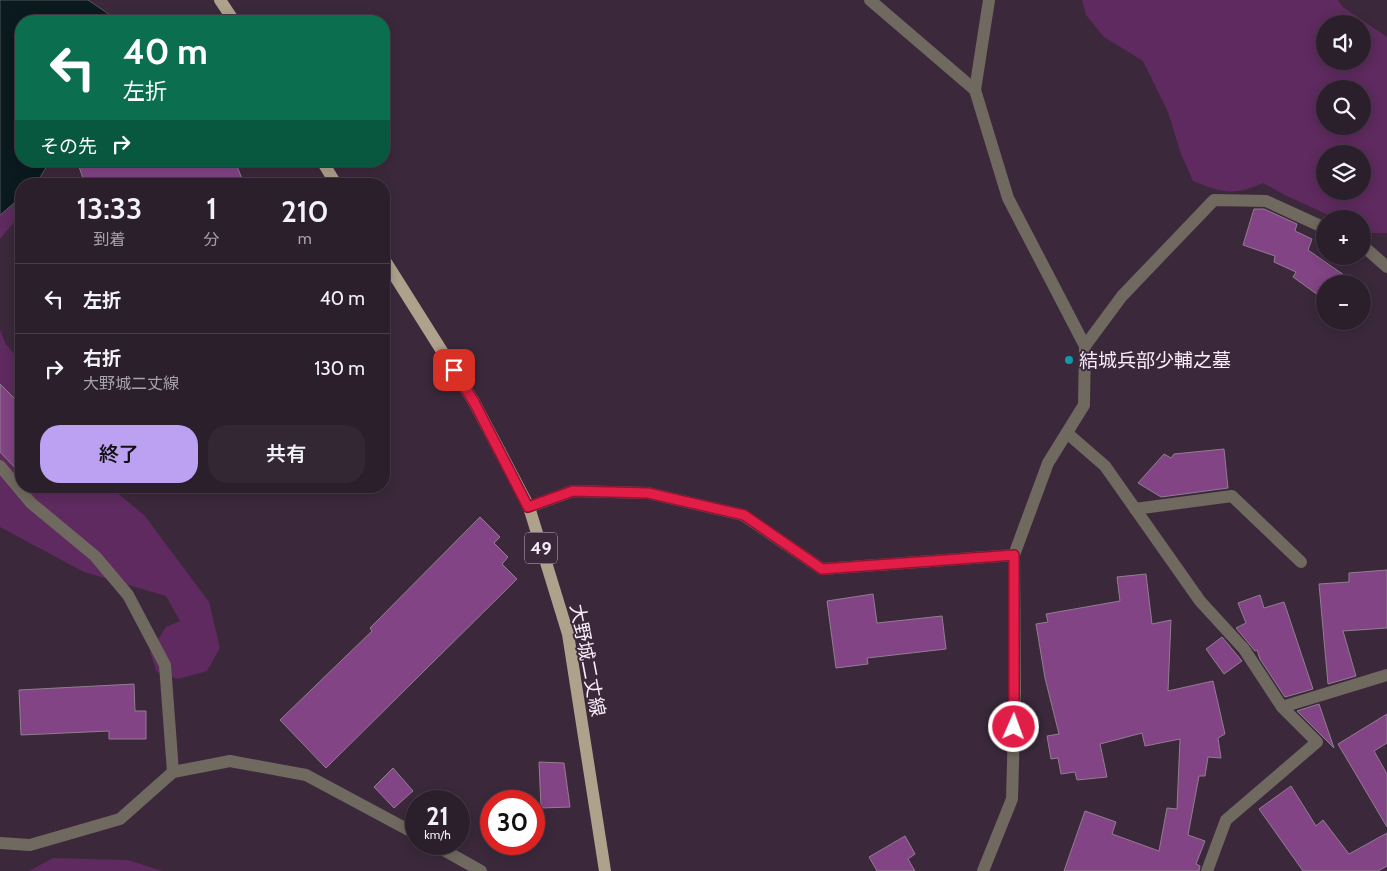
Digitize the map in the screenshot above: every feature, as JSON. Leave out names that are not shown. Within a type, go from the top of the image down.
[{"type":"main road","points":[[220,0],[230,15]]},
{"type":"main road","points":[[326,167],[332,178]]},
{"type":"main road","name":"大野城二丈線","points":[[390,269],[474,402],[528,507],[568,634],[605,871]]},
{"type":"street","points":[[870,0],[975,90]]},
{"type":"street","points":[[983,871],[1012,799],[1016,690],[1014,555],[1048,464],[1084,405],[1085,346],[1008,198],[975,90],[989,0]]},
{"type":"street","points":[[1085,346],[1122,296],[1214,200],[1266,200],[1316,224]]},
{"type":"street","points":[[1371,253],[1387,267]]},
{"type":"street","points":[[1067,433],[1105,466],[1200,601],[1244,649],[1282,707],[1318,742],[1226,820],[1207,871]]},
{"type":"street","points":[[0,466],[15,484]]},
{"type":"street","points":[[528,507],[573,491],[648,493],[744,515],[822,569],[1014,555]]},
{"type":"street","points":[[22,493],[30,502],[95,556],[128,595],[165,665],[173,772]]},
{"type":"street","points":[[1135,508],[1232,496],[1301,562]]},
{"type":"street","points":[[1282,707],[1387,675]]},
{"type":"street","points":[[0,843],[30,845],[120,819],[173,772],[230,761],[306,775],[405,828]]},
{"type":"street","points":[[453,855],[481,871]]},
{"type":"shaded area","points":[[0,0],[88,0],[110,15],[15,15],[15,167],[46,167],[40,178],[15,178],[15,202],[0,215]]},
{"type":"shaded area","points":[[1082,0],[1338,0],[1343,7],[1355,15],[1316,15],[1316,70],[1371,70],[1371,26],[1387,37],[1387,233],[1371,233],[1371,210],[1317,210],[1263,183],[1244,190],[1228,191],[1212,188],[1193,181],[1181,154],[1168,112],[1143,61],[1104,37],[1086,15]]},
{"type":"shaded area","points":[[15,190],[15,221],[0,239],[0,204]]},
{"type":"shaded area","points":[[0,329],[5,343],[15,355],[15,493],[117,493],[145,516],[209,602],[220,648],[207,671],[178,679],[157,672],[150,652],[166,627],[180,621],[166,596],[84,572],[0,527]]},
{"type":"shaded area","points":[[53,858],[128,860],[162,871],[29,871]]},
{"type":"building","points":[[79,167],[237,167],[242,178],[83,178]]},
{"type":"building","points":[[1254,209],[1264,209],[1297,224],[1295,231],[1312,239],[1308,250],[1316,256],[1316,265],[1330,265],[1344,275],[1316,275],[1316,294],[1293,277],[1296,272],[1274,262],[1275,256],[1243,245]]},
{"type":"building","points":[[0,384],[15,399],[15,468],[0,452]]},
{"type":"building","points":[[1224,449],[1228,488],[1161,497],[1138,483],[1164,454],[1171,458],[1174,454]]},
{"type":"building","points":[[480,517],[500,537],[494,543],[508,557],[502,564],[517,579],[326,768],[280,720],[372,631],[370,628]]},
{"type":"building","points":[[1387,570],[1387,628],[1343,631],[1356,676],[1328,684],[1319,584],[1349,582],[1349,573]]},
{"type":"building","points":[[1146,574],[1152,624],[1171,620],[1168,691],[1213,681],[1225,734],[1218,738],[1221,758],[1208,757],[1205,776],[1199,776],[1188,835],[1205,841],[1196,864],[1200,866],[1199,871],[1064,871],[1085,811],[1116,822],[1112,834],[1159,851],[1167,808],[1177,809],[1180,739],[1145,746],[1142,733],[1100,744],[1107,777],[1077,780],[1075,772],[1061,774],[1058,758],[1051,759],[1047,736],[1059,734],[1045,678],[1036,624],[1048,622],[1046,614],[1120,601],[1117,577]]},
{"type":"building","points":[[873,594],[877,623],[942,616],[946,649],[867,658],[868,664],[836,668],[827,601]]},
{"type":"building","points":[[1260,595],[1264,608],[1284,602],[1313,689],[1285,697],[1260,659],[1257,650],[1255,651],[1236,628],[1246,623],[1238,603]]},
{"type":"building","points":[[1222,637],[1242,661],[1224,674],[1206,649]]},
{"type":"building","points":[[134,684],[135,711],[146,711],[146,739],[109,739],[109,731],[21,735],[19,690]]},
{"type":"building","points":[[1319,704],[1334,748],[1297,711]]},
{"type":"building","points":[[1387,714],[1387,743],[1374,751],[1387,774],[1387,827],[1338,744]]},
{"type":"building","points":[[539,762],[564,763],[570,807],[545,808],[545,790],[540,790]]},
{"type":"building","points":[[393,768],[412,790],[405,790],[405,798],[394,808],[374,787]]},
{"type":"building","points":[[1291,786],[1316,826],[1323,820],[1349,854],[1387,833],[1387,866],[1378,871],[1303,871],[1259,809]]},
{"type":"building","points":[[905,836],[915,854],[908,859],[915,871],[877,871],[869,857]]},
{"type":"place","name":"結城兵部少輔之墓","points":[[1069,360]]},
{"type":"route","points":[[454,370],[474,402],[528,507],[573,491],[648,493],[744,515],[822,569],[1014,555],[1016,690],[1014,727]]}]
